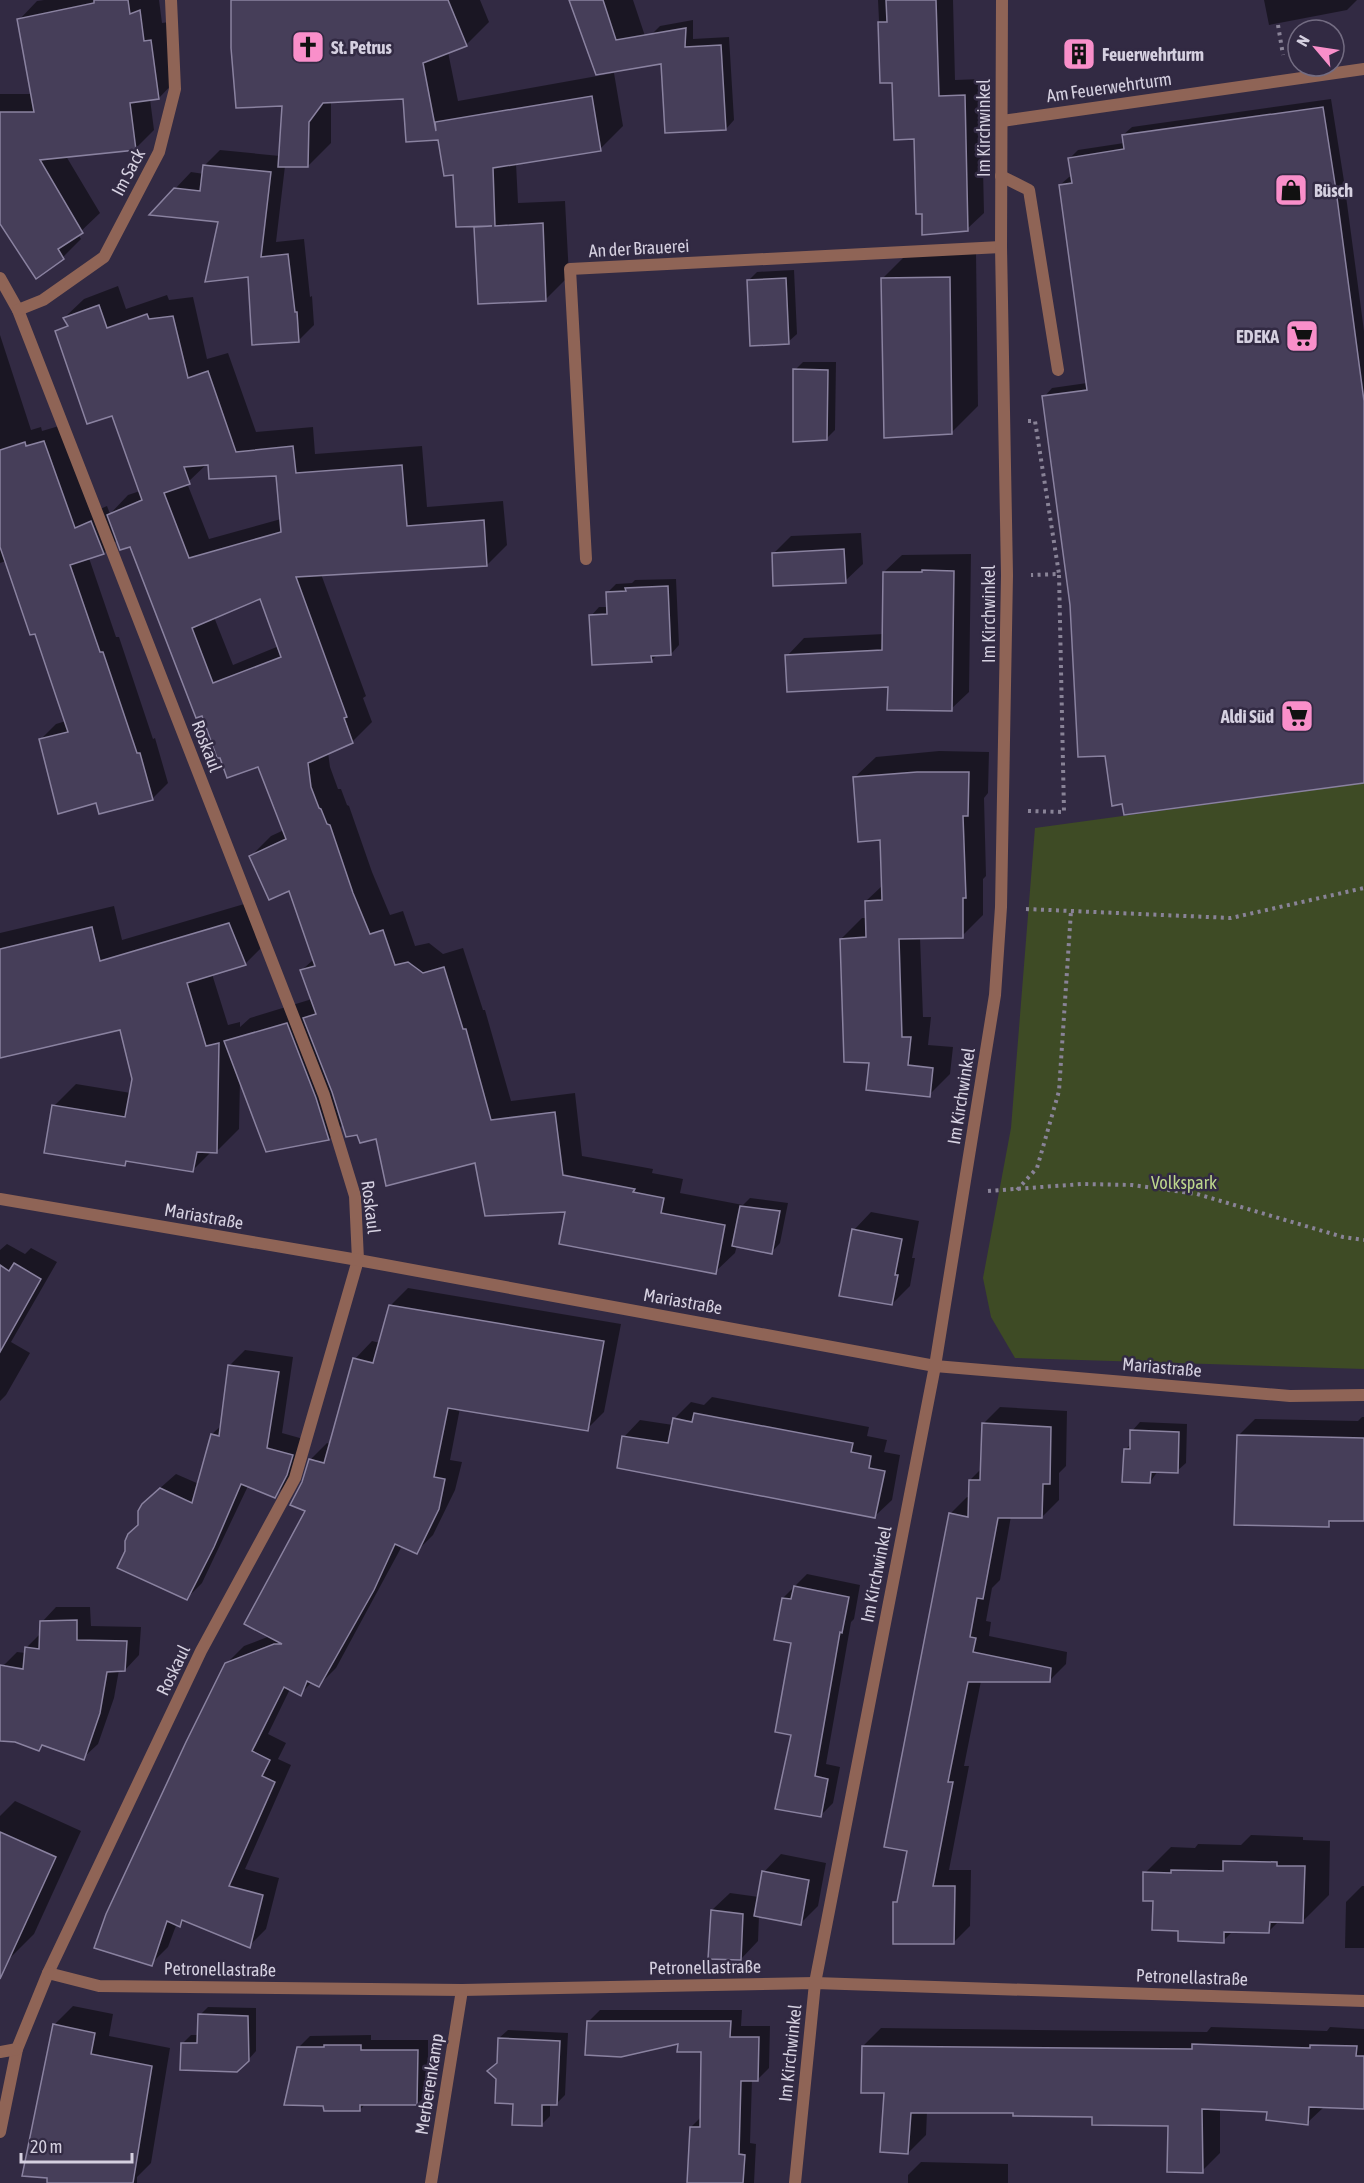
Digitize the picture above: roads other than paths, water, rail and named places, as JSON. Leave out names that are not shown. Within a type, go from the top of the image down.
[{"type":"street","name":"Im Sack","points":[[18,310],[43,300],[104,257],[159,152],[175,89],[171,0]]},
{"type":"street","name":"Im Kirchwinkel","points":[[795,2183],[815,1983],[935,1366],[995,995],[1001,907],[1007,575],[1001,247],[1002,0]]},
{"type":"street","name":"Am Feuerwehrturm","points":[[1002,121],[1364,69]]},
{"type":"street","points":[[1001,176],[1029,190],[1058,370]]},
{"type":"street","name":"An der Brauerei","points":[[586,559],[570,269],[1001,247]]},
{"type":"street","name":"Roskaul","points":[[0,278],[18,310],[324,1095],[355,1196],[358,1260],[295,1478],[201,1651],[48,1973],[17,2049],[0,2132]]},
{"type":"street","name":"Mariastraße","points":[[0,1199],[358,1260],[935,1366],[1290,1396],[1364,1395]]},
{"type":"street","name":"Petronellastraße","points":[[48,1973],[99,1986],[462,1990],[815,1983],[1364,2001]]},
{"type":"street","name":"Merberenkamp","points":[[432,2183],[462,1990]]},
{"type":"street","points":[[0,2052],[17,2049]]},
{"type":"place","name":"St. Petrus","points":[[308,47]]},
{"type":"place","name":"Feuerwehrturm","points":[[1079,54]]},
{"type":"place","name":"Büsch","points":[[1291,190]]},
{"type":"place","name":"EDEKA","points":[[1302,336]]},
{"type":"place","name":"Aldi Süd","points":[[1297,716]]},
{"type":"park label","name":"Volkspark","points":[[1184,1182]]}]
